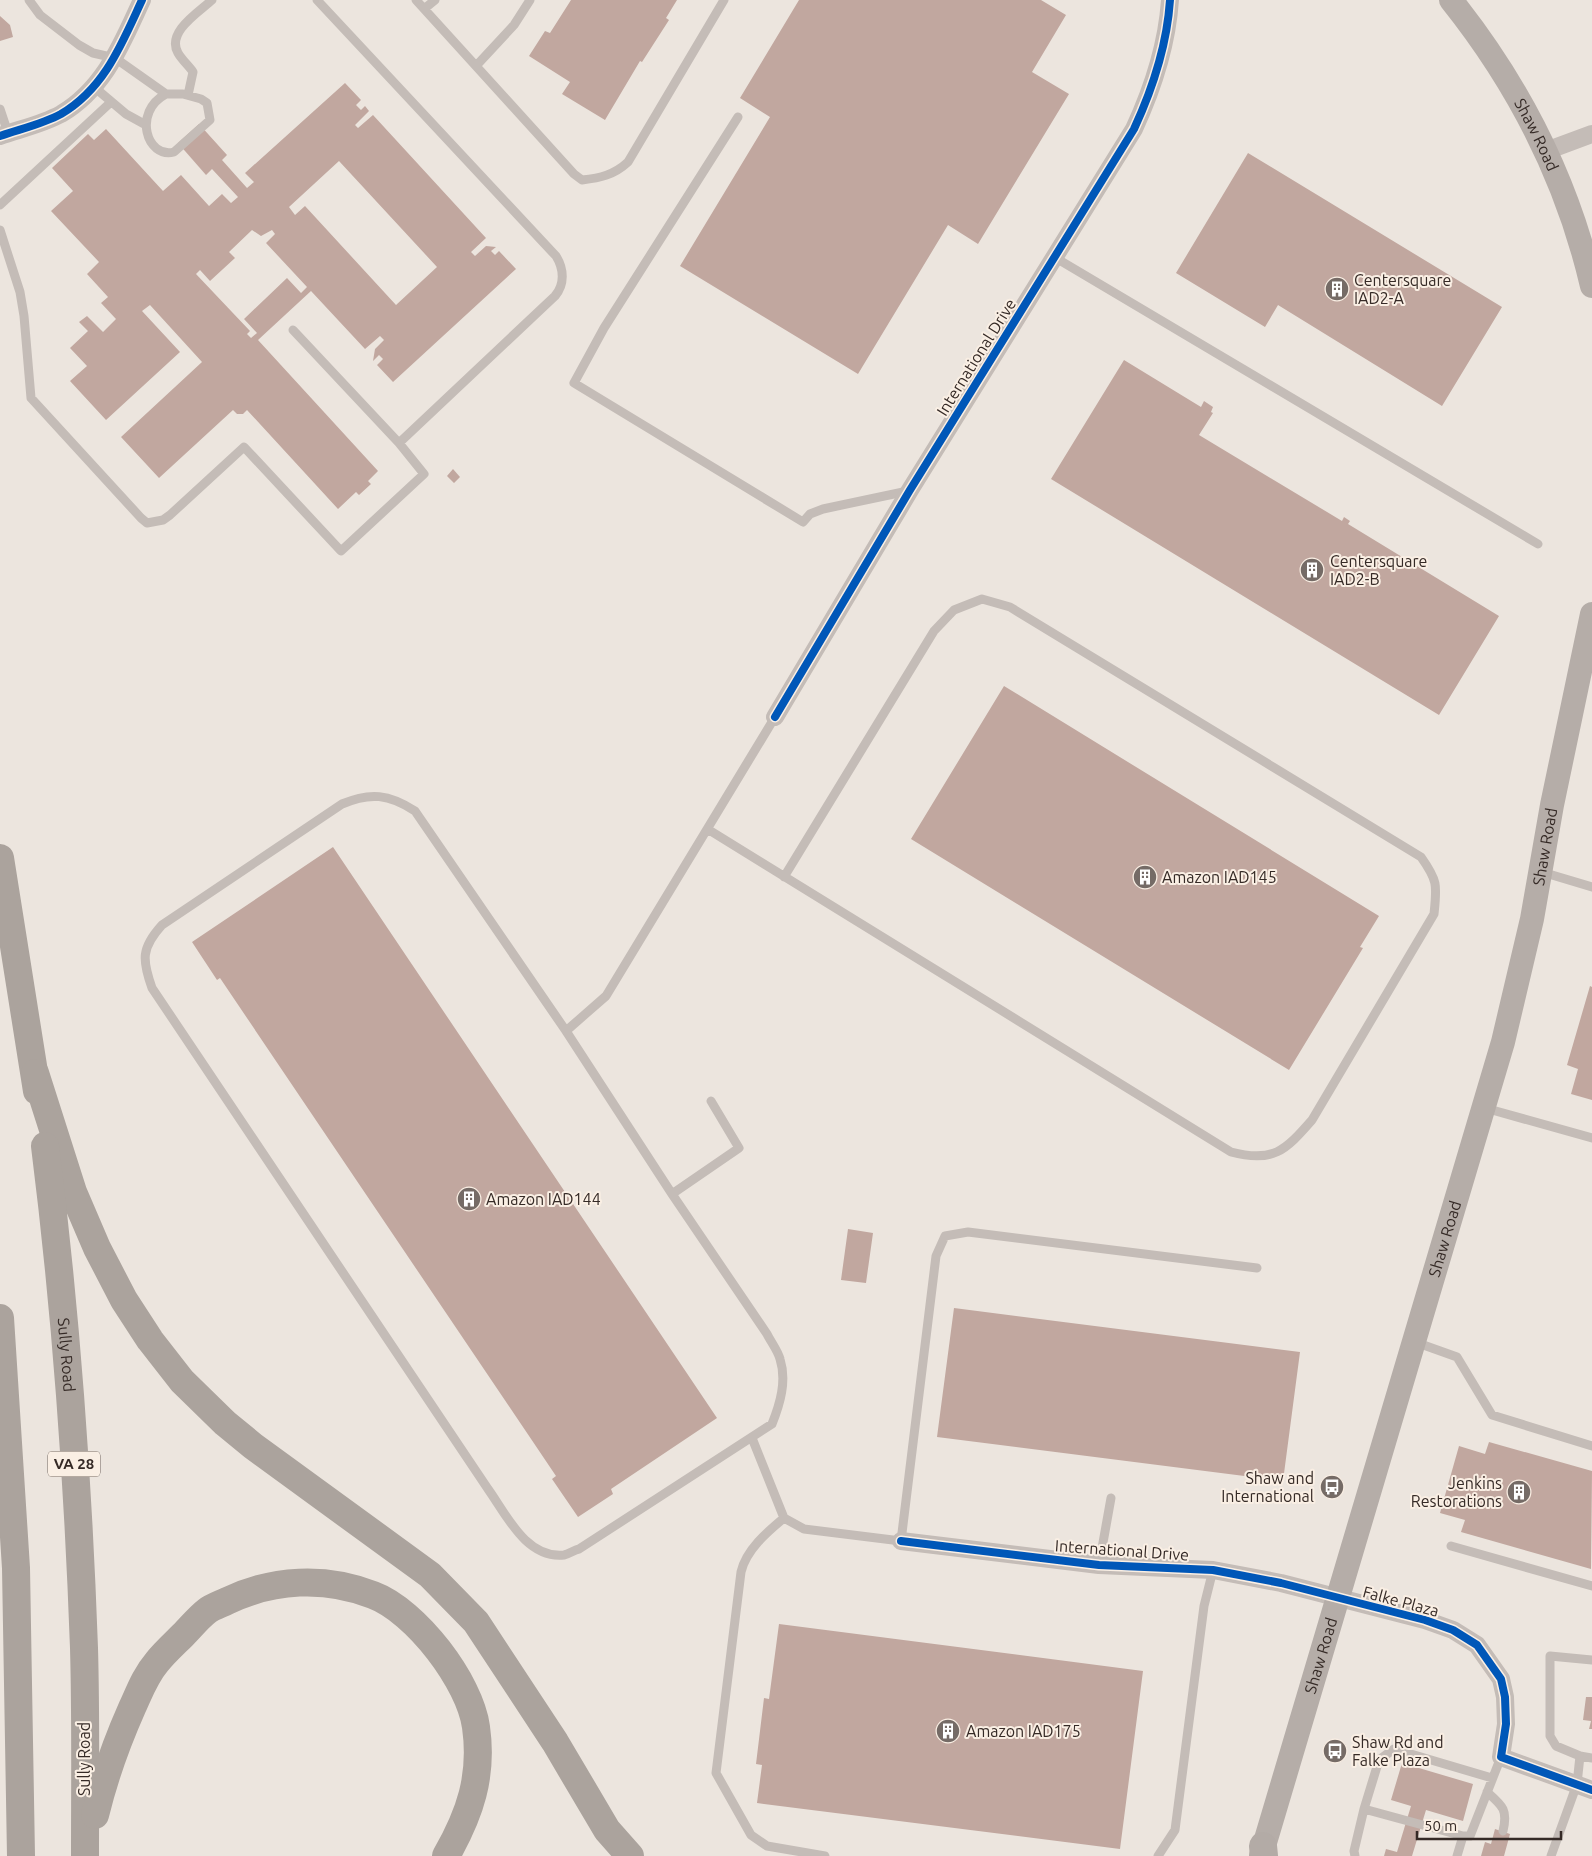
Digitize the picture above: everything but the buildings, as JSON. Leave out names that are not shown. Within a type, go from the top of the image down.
[{"type":"highway","name":"Sully Road","points":[[0,858],[35,1074],[52,1207],[74,1460],[84,1649],[86,1856]]},
{"type":"highway","points":[[35,1074],[73,1192],[97,1248],[124,1300],[150,1340],[182,1381],[225,1422],[276,1464],[430,1575],[476,1622],[555,1742],[607,1830],[630,1856]]},
{"type":"highway","points":[[0,1318],[16,1568],[21,1856]]},
{"type":"highway","points":[[86,1856],[106,1769],[142,1685],[156,1663],[207,1610],[256,1588],[298,1582],[337,1583],[375,1595],[405,1615],[439,1649],[465,1690],[476,1725],[478,1749],[475,1793],[461,1828],[446,1856]]},
{"type":"highway","points":[[0,1820],[10,1856]]},
{"type":"main road","name":"Shaw Road","points":[[1451,0],[1481,38],[1514,89],[1546,151],[1566,198],[1592,286]]},
{"type":"main road","name":"Shaw Road","points":[[1262,1853],[1505,1032],[1532,919],[1592,614]]},
{"type":"street","points":[[4,135],[60,114],[78,102],[94,87],[115,58],[142,0]]},
{"type":"street","name":"International Drive","points":[[775,717],[910,490],[1134,129],[1144,108],[1166,38],[1170,0]]},
{"type":"street","points":[[1546,151],[1592,134]]},
{"type":"street","name":"International Drive","points":[[901,1541],[1099,1565],[1213,1570],[1281,1582],[1338,1598]]},
{"type":"street","name":"Falke Plaza","points":[[1338,1598],[1425,1620],[1453,1630],[1476,1645],[1501,1679],[1505,1698],[1506,1724],[1501,1757]]},
{"type":"street","points":[[1501,1757],[1584,1787]]},
{"type":"lane","points":[[29,0],[40,15],[79,45],[93,52],[115,58],[166,94],[188,95],[201,99],[207,104],[210,120],[174,152],[163,153],[149,138],[146,118],[152,104],[166,94]]},
{"type":"lane","points":[[188,95],[194,72],[177,52],[176,42],[179,32],[212,0]]},
{"type":"lane","points":[[317,0],[556,256],[562,271],[562,284],[555,296],[399,443]]},
{"type":"lane","points":[[416,0],[574,174],[582,180],[603,177],[621,168],[628,162],[724,0]]},
{"type":"lane","points":[[424,10],[435,0]]},
{"type":"lane","points":[[476,66],[514,25],[530,0]]},
{"type":"lane","points":[[94,87],[126,114],[146,125]]},
{"type":"lane","points":[[0,205],[111,102]]},
{"type":"lane","points":[[0,109],[4,135]]},
{"type":"lane","points":[[738,117],[604,328],[574,383],[803,522],[810,514],[822,509],[910,490]]},
{"type":"lane","points":[[0,230],[22,300],[28,340],[31,398],[141,518],[147,522],[164,520],[244,447],[341,551],[424,474],[399,443],[293,330]]},
{"type":"lane","points":[[1054,257],[1538,544]]},
{"type":"lane","points":[[708,830],[1231,1152],[1248,1156],[1268,1157],[1293,1142],[1312,1120],[1434,914],[1436,892],[1435,876],[1421,856],[1010,606],[982,599],[954,610],[934,631],[784,876]]},
{"type":"lane","points":[[566,1031],[606,996],[775,717]]},
{"type":"lane","points":[[378,796],[399,801],[415,811],[566,1031],[672,1194],[767,1334],[780,1359],[781,1402],[772,1424],[579,1549],[564,1555],[545,1552],[528,1544],[488,1489],[152,988],[144,964],[146,949],[152,935],[162,925],[342,804],[358,798],[378,796]]},
{"type":"lane","points":[[1540,872],[1592,887]]},
{"type":"lane","points":[[672,1194],[739,1148],[711,1100]]},
{"type":"lane","points":[[1483,1108],[1592,1138]]},
{"type":"lane","points":[[752,1438],[784,1518],[804,1529],[901,1541],[936,1256],[945,1236],[968,1232],[1257,1268]]},
{"type":"lane","points":[[1413,1341],[1457,1357],[1492,1415],[1592,1446]]},
{"type":"lane","points":[[1099,1565],[1111,1498]]},
{"type":"lane","points":[[784,1518],[767,1533],[744,1561],[716,1773],[751,1835],[767,1846],[825,1856]]},
{"type":"lane","points":[[1451,1546],[1592,1586]]},
{"type":"lane","points":[[1158,1856],[1175,1830],[1204,1606],[1213,1570]]},
{"type":"lane","points":[[1592,1660],[1550,1656],[1550,1736],[1556,1746],[1580,1756],[1592,1758]]},
{"type":"lane","points":[[1355,1856],[1354,1851],[1364,1809],[1379,1760],[1394,1749],[1492,1778]]},
{"type":"lane","points":[[1551,1856],[1559,1834],[1584,1787],[1580,1756]]},
{"type":"lane","points":[[1364,1809],[1463,1836],[1470,1836],[1501,1757]]},
{"type":"lane","points":[[1487,1792],[1502,1805],[1506,1817],[1503,1831]]},
{"type":"lane","points":[[1556,1856],[1559,1834]]},
{"type":"lane","points":[[1457,1856],[1463,1836]]},
{"type":"cycle path","points":[[0,136],[54,118],[76,103],[89,91],[101,78],[119,48],[142,0]]},
{"type":"cycle path","points":[[775,717],[910,490],[1134,129],[1158,66],[1166,33],[1170,0]]},
{"type":"cycle path","points":[[901,1541],[1099,1565],[1213,1570],[1281,1583],[1425,1620],[1453,1630],[1477,1645],[1501,1679],[1505,1697],[1506,1724],[1501,1757],[1592,1790]]},
{"type":"place","name":"Centersquare IAD2-A","points":[[1337,289]]},
{"type":"place","name":"Centersquare IAD2-B","points":[[1312,570]]},
{"type":"place","name":"Amazon IAD145","points":[[1145,877]]},
{"type":"place","name":"Amazon IAD144","points":[[469,1199]]},
{"type":"place","name":"Shaw and International","points":[[1332,1487]]},
{"type":"place","name":"Jenkins Restorations","points":[[1519,1492]]},
{"type":"place","name":"Amazon IAD175","points":[[948,1731]]},
{"type":"place","name":"Shaw Rd and Falke Plaza","points":[[1335,1751]]}]
